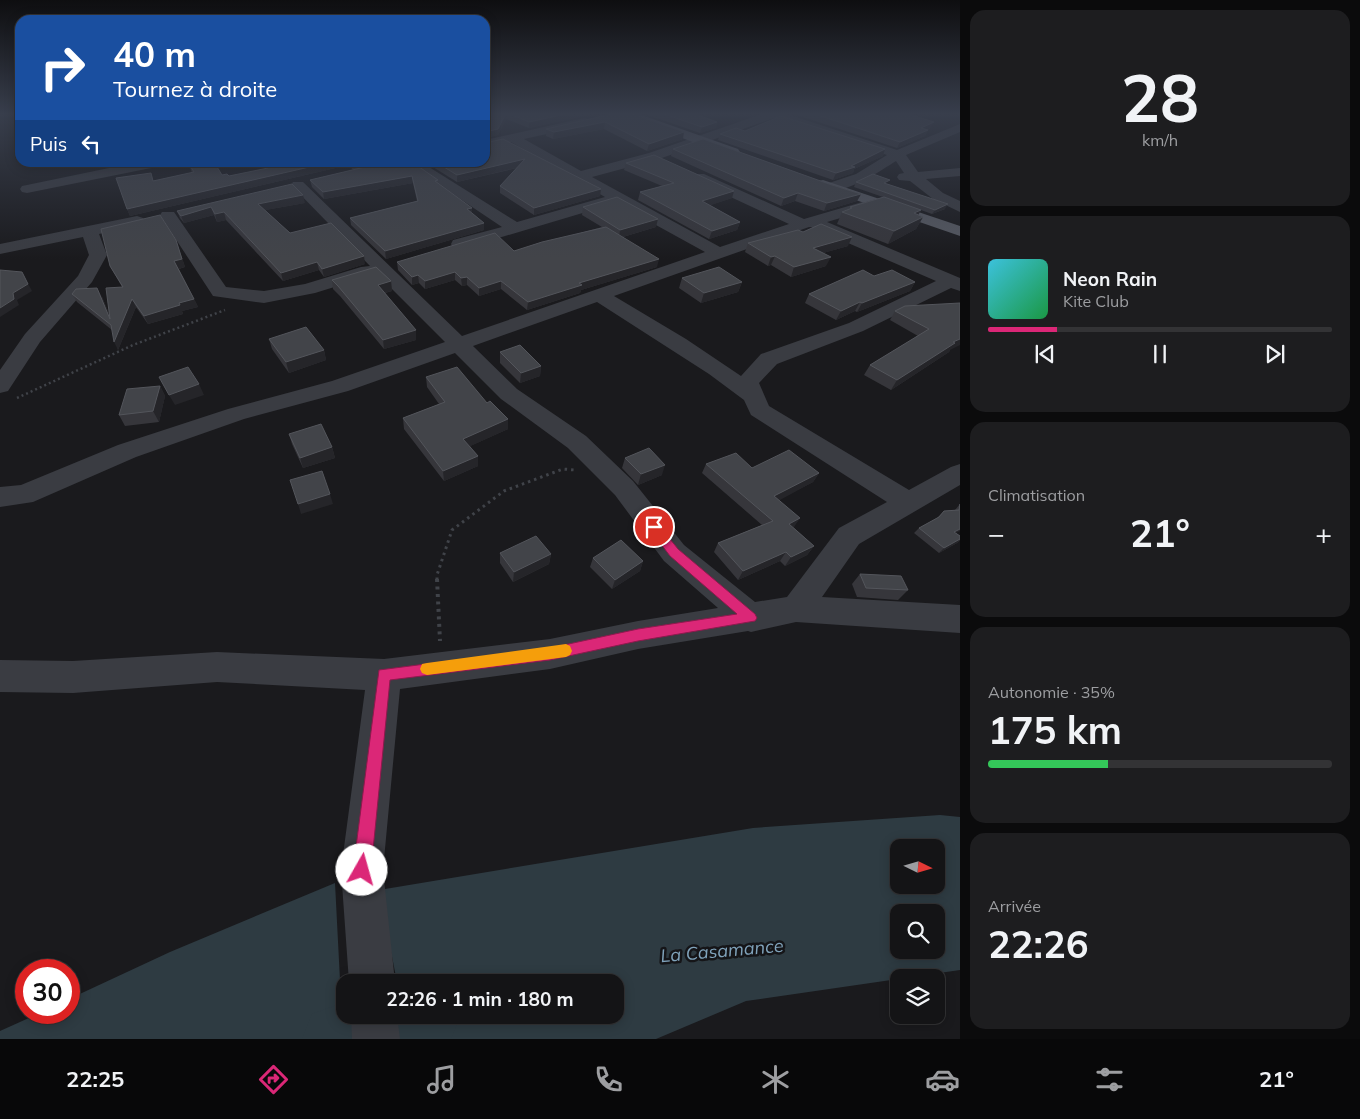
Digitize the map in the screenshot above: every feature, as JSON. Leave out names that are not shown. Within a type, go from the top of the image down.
[{"type":"main road","points":[[814,181],[959,229]]},
{"type":"street","points":[[554,161],[719,253]]},
{"type":"street","points":[[579,176],[633,161]]},
{"type":"street","points":[[666,161],[672,164]]},
{"type":"street","points":[[831,187],[861,177],[891,161]]},
{"type":"street","points":[[903,161],[915,178],[938,196],[960,207]]},
{"type":"street","points":[[921,161],[960,170]]},
{"type":"street","points":[[27,189],[136,167]]},
{"type":"street","points":[[352,169],[368,167]]},
{"type":"street","points":[[419,167],[515,228]]},
{"type":"street","points":[[861,177],[915,178],[960,170]]},
{"type":"street","points":[[689,172],[955,283]]},
{"type":"street","points":[[299,184],[390,264],[460,344],[509,394],[577,442],[624,488],[674,553],[751,618]]},
{"type":"street","points":[[448,248],[618,198]]},
{"type":"street","points":[[0,497],[24,495],[127,451],[236,414],[340,386],[719,253],[808,223],[876,203]]},
{"type":"street","points":[[0,249],[90,232],[187,210]]},
{"type":"street","points":[[158,217],[220,292],[264,297],[308,290],[390,264]]},
{"type":"street","points":[[4,394],[32,338],[86,278],[98,255],[90,232]]},
{"type":"street","points":[[909,503],[759,410],[748,382],[769,359],[856,327],[955,283]]},
{"type":"street","points":[[599,295],[713,365],[754,397]]},
{"type":"street","points":[[796,609],[849,536],[960,473]]},
{"type":"street","points":[[0,676],[73,677],[218,667],[384,675],[550,654],[638,635],[751,618],[796,609],[960,619]]},
{"type":"street","points":[[371,974],[362,870],[384,675]]},
{"type":"street","points":[[375,1024],[376,1039]]},
{"type":"path","points":[[4,394],[86,368],[142,341],[264,297]]},
{"type":"path","points":[[442,667],[436,575],[452,530],[504,491],[563,470],[580,471]]},
{"type":"water","points":[[940,815],[960,817],[960,970],[945,972],[945,969],[890,969],[890,980],[746,1001],[656,1039],[408,1039],[405,1024],[624,1024],[624,974],[395,974],[379,890],[753,828]]},
{"type":"water","points":[[335,883],[340,974],[336,974],[336,1024],[342,1024],[343,1039],[0,1039],[0,1031],[16,1024],[80,1024],[80,994],[170,952]]},
{"type":"building","points":[[490,161],[514,161],[457,175],[444,167],[490,167]]},
{"type":"building","points":[[523,161],[547,161],[601,189],[534,208],[500,186]]},
{"type":"building","points":[[668,161],[734,191],[702,201],[740,222],[712,231],[640,192],[674,183],[626,163]]},
{"type":"building","points":[[701,161],[766,161],[861,194],[827,203],[798,193],[784,198]]},
{"type":"building","points":[[802,161],[860,161],[851,166],[855,167],[836,173]]},
{"type":"building","points":[[191,167],[217,167],[222,175],[227,174],[229,176],[267,167],[309,167],[127,209],[116,178],[151,173],[153,181],[194,172]]},
{"type":"building","points":[[365,167],[419,167],[472,208],[467,209],[484,223],[385,251],[350,218],[418,201],[412,176],[323,192],[310,180]]},
{"type":"building","points":[[873,174],[890,180],[884,183],[948,204],[935,210],[856,182]]},
{"type":"building","points":[[292,184],[303,195],[258,204],[290,233],[331,223],[364,256],[322,269],[317,262],[281,273],[224,212],[215,214],[211,207],[181,216],[177,211]]},
{"type":"building","points":[[617,197],[658,219],[620,230],[583,207]]},
{"type":"building","points":[[884,197],[921,210],[914,213],[923,217],[894,231],[842,212],[852,208],[850,207]]},
{"type":"building","points":[[160,215],[176,240],[182,259],[174,261],[194,299],[144,316],[132,299],[114,342],[111,325],[72,294],[76,289],[97,288],[110,319],[106,288],[123,287],[110,266],[101,229]]},
{"type":"building","points":[[821,224],[852,237],[813,248],[831,257],[794,267],[775,256],[771,257],[748,243],[798,230],[803,232]]},
{"type":"building","points":[[606,227],[659,259],[579,283],[582,285],[528,302],[501,281],[479,288],[467,277],[461,278],[455,272],[425,281],[418,275],[412,277],[397,262],[495,233],[514,251],[542,242]]},
{"type":"building","points":[[376,267],[391,281],[378,285],[416,330],[383,340],[332,280]]},
{"type":"building","points":[[719,267],[742,282],[704,293],[682,278]]},
{"type":"building","points":[[0,270],[22,272],[28,284],[13,293],[14,299],[0,308]]},
{"type":"building","points":[[863,270],[874,276],[892,270],[915,282],[841,311],[809,294]]},
{"type":"building","points":[[960,303],[960,339],[953,342],[955,343],[897,380],[870,365],[929,329],[895,311],[905,306]]},
{"type":"building","points":[[306,327],[324,350],[286,362],[269,339]]},
{"type":"building","points":[[520,345],[541,366],[521,373],[500,352]]},
{"type":"building","points":[[188,367],[199,384],[169,395],[159,377]]},
{"type":"building","points":[[457,367],[487,403],[490,401],[508,419],[463,439],[478,456],[443,471],[403,418],[445,402],[426,377]]},
{"type":"building","points":[[160,386],[153,411],[119,415],[127,389]]},
{"type":"building","points":[[321,424],[332,447],[300,458],[289,434]]},
{"type":"building","points":[[649,448],[665,465],[641,474],[625,458]]},
{"type":"building","points":[[789,450],[819,473],[774,496],[800,518],[789,524],[814,546],[791,557],[786,552],[743,571],[718,543],[773,521],[706,464],[736,453],[752,468]]},
{"type":"building","points":[[322,471],[330,494],[298,504],[290,480]]},
{"type":"building","points":[[960,504],[960,529],[954,532],[960,536],[960,539],[944,548],[919,528],[939,517],[944,511],[959,510]]},
{"type":"building","points":[[536,536],[551,554],[514,572],[500,553]]},
{"type":"building","points":[[621,540],[643,561],[615,580],[593,558]]},
{"type":"building","points":[[860,574],[901,576],[908,590],[866,588]]},
{"type":"waterway","name":"La Casamance","points":[[337,1039],[393,1024]]},
{"type":"slow traffic","points":[[427,669],[566,651]]},
{"type":"route","points":[[362,870],[384,675],[550,654],[638,635],[751,618],[674,553],[654,527]]}]
